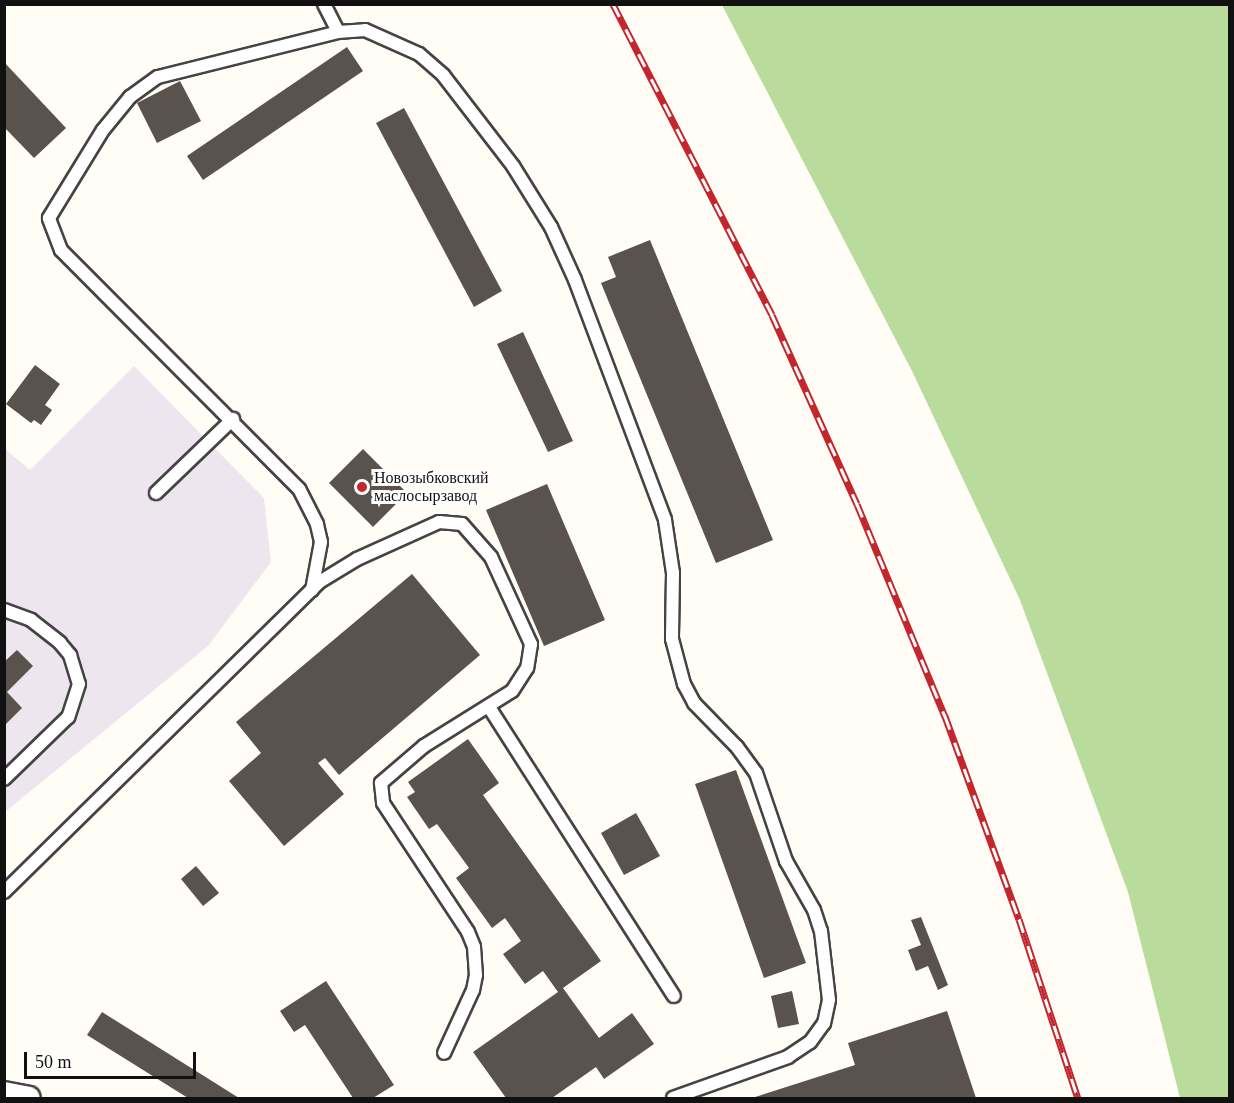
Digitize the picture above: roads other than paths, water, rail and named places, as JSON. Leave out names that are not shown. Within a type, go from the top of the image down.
[{"type":"street","points":[[4,1093],[29,1098]]},
{"type":"lane","points":[[324,4],[338,32]]},
{"type":"lane","points":[[312,590],[321,542],[309,505],[283,469],[62,250],[49,218],[103,130],[130,97],[158,77],[338,32],[365,30],[392,39],[419,54],[443,75],[513,166],[551,227],[576,280],[665,520],[673,573],[672,639],[684,684],[694,703],[737,747],[756,773],[786,861],[814,910],[829,1000],[824,1023],[810,1042],[789,1057],[673,1098]]},
{"type":"lane","points":[[156,493],[233,419]]},
{"type":"lane","points":[[4,892],[312,590],[339,568],[439,522],[462,524],[491,557],[531,644],[522,680],[489,707],[424,746],[386,776],[380,792],[474,947],[476,975],[473,990],[444,1053]]},
{"type":"lane","points":[[4,610],[39,625],[60,643],[70,655],[79,684],[68,717],[4,779]]},
{"type":"lane","points":[[489,707],[674,996]]},
{"type":"railway","points":[[613,4],[772,315],[857,504],[945,716],[1019,919],[1078,1098]]},
{"type":"place","name":"Новозыбковский маслосырзавод","points":[[362,487]]}]
